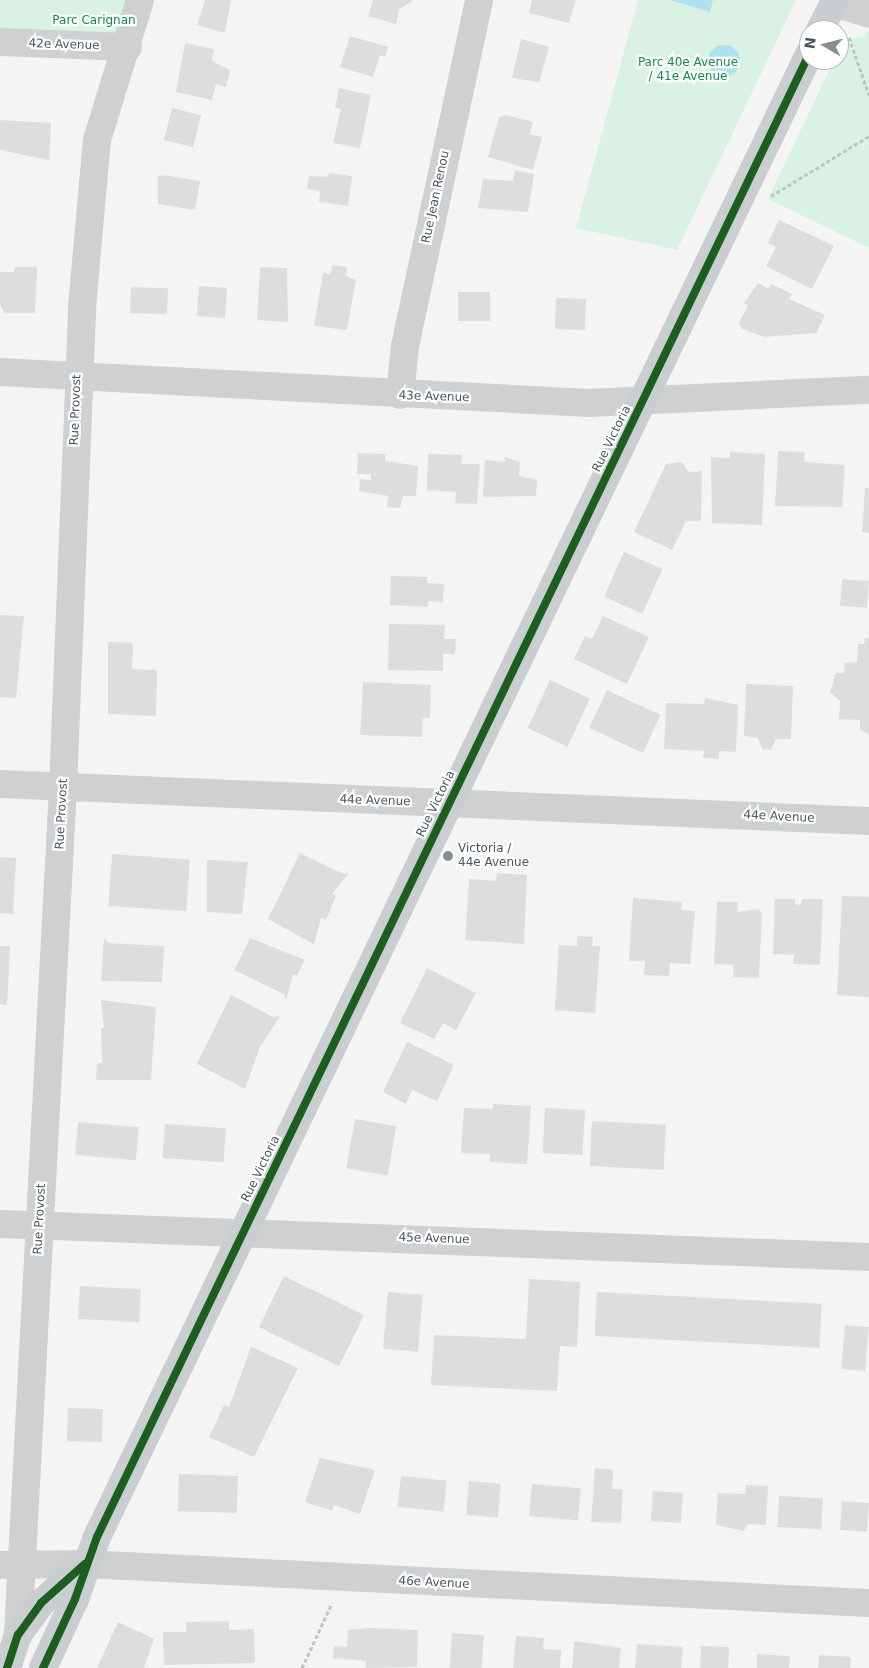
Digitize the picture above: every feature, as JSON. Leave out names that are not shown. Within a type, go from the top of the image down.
[{"type":"main road","points":[[825,20],[834,1]]},
{"type":"main road","name":"Rue Victoria","points":[[43,1668],[75,1599],[85,1564],[243,1231],[801,70]]},
{"type":"main road","name":"Rue Victoria","points":[[7,1668],[18,1635],[54,1589],[85,1564]]},
{"type":"street","name":"Rue Provost","points":[[18,1635],[10,1565],[40,1225],[63,787],[77,375],[97,140],[128,47],[140,0]]},
{"type":"street","name":"Rue Jean Renou","points":[[400,395],[405,346],[479,0]]},
{"type":"street","points":[[834,1],[869,14]]},
{"type":"street","name":"42e Avenue","points":[[0,42],[128,47]]},
{"type":"street","name":"43e Avenue","points":[[0,372],[400,395],[642,401],[869,390]]},
{"type":"street","name":"44e Avenue","points":[[0,784],[869,821]]},
{"type":"street","name":"45e Avenue","points":[[0,1224],[204,1234],[243,1231],[869,1257]]},
{"type":"street","name":"46e Avenue","points":[[10,1565],[85,1564],[342,1579],[869,1603]]},
{"type":"path","points":[[849,38],[869,95]]},
{"type":"path","points":[[763,201],[869,136]]},
{"type":"path","points":[[302,1668],[342,1579]]},
{"type":"green space","name":"Parc Carignan","points":[[0,0],[132,0],[124,43],[0,39]]},
{"type":"green space","name":"Parc 40e Avenue / 41e Avenue","points":[[638,0],[796,0],[677,250],[576,228]]},
{"type":"green space","points":[[866,32],[869,32],[869,248],[768,199],[829,70],[849,70],[849,39],[864,37]]},
{"type":"water","points":[[670,0],[713,0],[710,12]]},
{"type":"water","points":[[724,45],[730,46],[735,50],[739,55],[739,67],[735,72],[730,76],[724,77],[718,76],[713,72],[709,67],[708,61],[709,55],[713,50],[718,46]]},
{"type":"building","points":[[205,0],[231,0],[225,33],[197,25]]},
{"type":"building","points":[[373,0],[413,1],[399,9],[396,24],[368,16]]},
{"type":"building","points":[[532,0],[576,0],[569,23],[529,13]]},
{"type":"building","points":[[350,36],[388,47],[385,57],[380,55],[373,77],[340,67]]},
{"type":"building","points":[[521,39],[549,47],[539,82],[512,78]]},
{"type":"building","points":[[185,43],[214,49],[212,61],[230,70],[226,87],[216,84],[212,100],[176,92]]},
{"type":"building","points":[[339,88],[371,95],[360,148],[333,143],[341,109],[335,108]]},
{"type":"building","points":[[172,108],[201,115],[193,147],[164,140]]},
{"type":"building","points":[[506,115],[533,122],[530,134],[542,137],[533,170],[488,157],[499,117]]},
{"type":"building","points":[[0,120],[51,123],[49,160],[0,150]]},
{"type":"building","points":[[515,170],[534,174],[528,212],[478,208],[483,179],[513,181]]},
{"type":"building","points":[[329,173],[352,176],[348,206],[319,202],[320,191],[307,189],[309,176],[328,177]]},
{"type":"building","points":[[163,175],[200,181],[195,210],[158,204],[158,176]]},
{"type":"building","points":[[779,220],[834,246],[812,289],[766,266],[776,247],[768,243]]},
{"type":"building","points":[[332,265],[347,267],[346,276],[356,280],[347,330],[314,326],[323,273],[331,274]]},
{"type":"building","points":[[15,267],[37,267],[35,313],[4,313],[0,304],[0,272],[14,272]]},
{"type":"building","points":[[260,267],[287,268],[288,322],[257,320]]},
{"type":"building","points":[[758,283],[769,289],[771,284],[792,294],[789,299],[825,315],[816,333],[764,337],[742,329],[739,323],[748,305],[744,303]]},
{"type":"building","points":[[199,286],[227,288],[225,318],[197,316]]},
{"type":"building","points":[[131,287],[168,288],[167,314],[130,313]]},
{"type":"building","points":[[458,292],[490,292],[490,321],[458,321]]},
{"type":"building","points":[[556,298],[586,299],[585,330],[555,329]]},
{"type":"building","points":[[778,451],[805,452],[804,462],[845,465],[842,507],[775,506]]},
{"type":"building","points":[[730,452],[765,454],[762,525],[712,523],[711,457],[730,458]]},
{"type":"building","points":[[358,453],[385,454],[385,461],[418,466],[416,496],[403,496],[400,508],[387,507],[388,496],[359,491],[360,479],[371,480],[371,474],[357,474]]},
{"type":"building","points":[[428,454],[462,455],[461,464],[480,464],[477,504],[455,503],[456,492],[427,490]]},
{"type":"building","points":[[505,457],[520,462],[519,476],[537,480],[536,496],[483,497],[485,460],[505,462]]},
{"type":"building","points":[[682,462],[688,472],[702,471],[701,521],[686,521],[672,550],[634,532],[666,464]]},
{"type":"building","points":[[865,488],[869,488],[869,533],[862,532]]},
{"type":"building","points":[[624,552],[662,569],[642,614],[604,597]]},
{"type":"building","points":[[391,576],[427,577],[427,583],[444,584],[443,602],[428,601],[428,607],[390,605]]},
{"type":"building","points":[[842,579],[869,581],[867,608],[840,606]]},
{"type":"building","points":[[0,615],[24,616],[16,698],[0,697]]},
{"type":"building","points":[[603,616],[649,637],[627,684],[574,659],[585,636],[592,639]]},
{"type":"building","points":[[389,624],[445,625],[444,639],[456,639],[455,654],[443,654],[443,671],[388,670]]},
{"type":"building","points":[[865,638],[869,638],[869,735],[860,729],[860,720],[839,719],[840,701],[830,692],[836,673],[845,673],[844,663],[857,662],[858,644],[864,644]]},
{"type":"building","points":[[108,642],[133,643],[132,669],[157,670],[156,716],[108,714]]},
{"type":"building","points":[[550,680],[590,699],[567,747],[528,728]]},
{"type":"building","points":[[363,682],[431,685],[430,718],[423,718],[422,737],[360,735]]},
{"type":"building","points":[[746,684],[793,686],[791,739],[776,739],[771,750],[762,749],[758,738],[744,736]]},
{"type":"building","points":[[607,690],[660,715],[643,753],[589,728]]},
{"type":"building","points":[[705,698],[738,705],[736,752],[719,751],[719,759],[703,758],[704,751],[664,749],[666,703],[704,704]]},
{"type":"building","points":[[300,853],[343,874],[349,873],[332,894],[336,896],[326,920],[321,918],[314,944],[268,919]]},
{"type":"building","points":[[112,854],[190,859],[186,911],[108,906]]},
{"type":"building","points":[[0,857],[16,858],[13,914],[0,913]]},
{"type":"building","points":[[207,860],[248,862],[242,914],[207,912]]},
{"type":"building","points":[[497,873],[527,875],[524,944],[465,940],[469,879],[496,881]]},
{"type":"building","points":[[842,896],[869,897],[869,997],[837,995]]},
{"type":"building","points":[[633,898],[682,902],[681,910],[695,911],[690,964],[670,963],[669,976],[644,975],[645,961],[629,961]]},
{"type":"building","points":[[775,899],[795,899],[795,904],[801,905],[802,899],[823,899],[820,965],[793,964],[794,955],[773,954]]},
{"type":"building","points":[[717,902],[738,902],[737,912],[759,909],[762,913],[759,978],[733,977],[734,965],[714,964]]},
{"type":"building","points":[[577,936],[593,937],[592,946],[600,946],[595,1013],[555,1010],[559,945],[577,946]]},
{"type":"building","points":[[104,938],[109,943],[164,946],[162,982],[101,981]]},
{"type":"building","points":[[250,938],[305,960],[297,976],[293,974],[286,1000],[284,994],[234,970]]},
{"type":"building","points":[[0,946],[10,946],[7,1005],[0,1004]]},
{"type":"building","points":[[427,968],[476,993],[456,1030],[443,1023],[434,1039],[400,1023]]},
{"type":"building","points":[[231,995],[273,1017],[280,1016],[260,1047],[245,1089],[197,1064]]},
{"type":"building","points":[[101,1000],[156,1007],[151,1080],[96,1080],[97,1063],[102,1063],[101,1028],[104,1028]]},
{"type":"building","points":[[407,1042],[454,1065],[437,1101],[412,1090],[406,1104],[383,1092]]},
{"type":"building","points":[[493,1104],[531,1106],[527,1164],[490,1162],[490,1154],[461,1153],[464,1108],[493,1109]]},
{"type":"building","points":[[545,1108],[585,1110],[583,1155],[543,1153]]},
{"type":"building","points":[[355,1119],[396,1126],[388,1176],[346,1168]]},
{"type":"building","points":[[592,1121],[666,1125],[664,1170],[590,1166]]},
{"type":"building","points":[[78,1122],[139,1127],[136,1160],[75,1155]]},
{"type":"building","points":[[165,1124],[226,1128],[223,1162],[163,1158]]},
{"type":"building","points":[[284,1276],[364,1315],[339,1366],[259,1327]]},
{"type":"building","points":[[529,1279],[580,1282],[577,1347],[560,1346],[557,1391],[431,1385],[434,1335],[526,1339]]},
{"type":"building","points":[[80,1286],[141,1289],[139,1322],[78,1319]]},
{"type":"building","points":[[388,1292],[423,1295],[418,1352],[383,1349]]},
{"type":"building","points":[[597,1292],[822,1304],[819,1348],[595,1336]]},
{"type":"building","points":[[845,1325],[869,1327],[865,1371],[841,1369]]},
{"type":"building","points":[[251,1347],[298,1368],[254,1457],[209,1437],[224,1405],[229,1407]]},
{"type":"building","points":[[68,1408],[103,1409],[102,1442],[67,1441]]},
{"type":"building","points":[[320,1458],[375,1470],[360,1514],[334,1505],[332,1511],[305,1502]]},
{"type":"building","points":[[595,1468],[613,1470],[612,1489],[623,1489],[621,1523],[591,1522]]},
{"type":"building","points":[[179,1474],[238,1476],[237,1513],[178,1511]]},
{"type":"building","points":[[401,1476],[447,1481],[444,1512],[398,1507]]},
{"type":"building","points":[[469,1481],[501,1484],[498,1518],[466,1515]]},
{"type":"building","points":[[532,1484],[581,1488],[578,1520],[529,1516]]},
{"type":"building","points":[[746,1485],[768,1486],[766,1525],[747,1524],[744,1531],[716,1525],[718,1493],[745,1494]]},
{"type":"building","points":[[653,1491],[683,1493],[681,1523],[651,1521]]},
{"type":"building","points":[[779,1496],[823,1498],[821,1529],[777,1527]]},
{"type":"building","points":[[842,1501],[869,1503],[867,1532],[840,1530]]},
{"type":"building","points":[[229,1621],[229,1630],[254,1629],[255,1663],[164,1665],[163,1632],[186,1632],[186,1622]]},
{"type":"building","points":[[118,1622],[154,1639],[144,1668],[97,1668]]},
{"type":"building","points":[[367,1628],[418,1630],[417,1667],[366,1668],[366,1661],[333,1658],[334,1646],[347,1647],[348,1630]]},
{"type":"building","points":[[452,1633],[484,1635],[482,1668],[450,1668]]},
{"type":"building","points":[[516,1636],[544,1638],[543,1649],[561,1650],[560,1668],[513,1668]]},
{"type":"building","points":[[574,1641],[621,1648],[619,1668],[572,1668]]},
{"type":"building","points":[[637,1644],[683,1647],[681,1668],[635,1668]]},
{"type":"building","points":[[701,1646],[729,1647],[728,1668],[700,1668]]},
{"type":"building","points":[[757,1654],[790,1656],[789,1668],[757,1668]]},
{"type":"building","points":[[819,1655],[851,1657],[850,1668],[818,1668]]},
{"type":"cycle path","points":[[43,1668],[75,1599],[97,1537],[801,70]]},
{"type":"cycle path","points":[[7,1668],[18,1635],[41,1603],[85,1564]]},
{"type":"place","name":"Victoria / 44e Avenue","points":[[448,856]]}]
